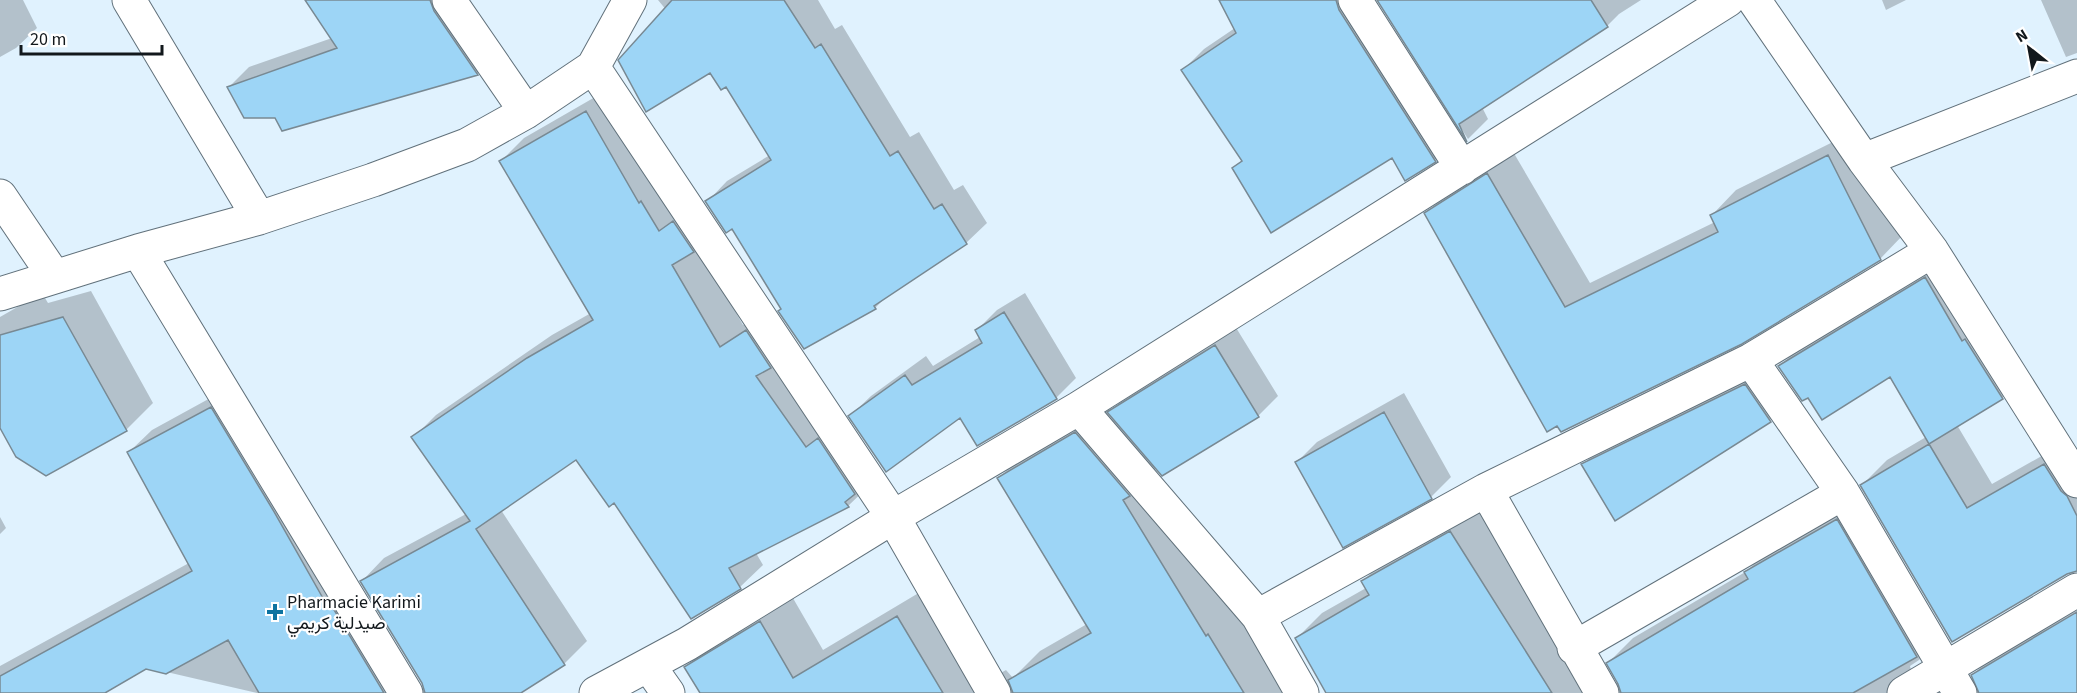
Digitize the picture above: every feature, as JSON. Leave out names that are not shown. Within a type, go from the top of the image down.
[{"type":"street","points":[[129,0],[260,218]]},
{"type":"street","points":[[449,0],[526,112]]},
{"type":"street","points":[[0,294],[138,251],[260,218],[374,180],[466,145],[526,112],[593,67],[630,0]]},
{"type":"street","points":[[1355,0],[1462,168]]},
{"type":"street","points":[[596,693],[649,666],[893,517],[1080,408],[1728,0]]},
{"type":"street","points":[[1754,0],[1864,160],[1932,251],[2077,481]]},
{"type":"street","points":[[593,67],[893,517],[994,693]]},
{"type":"street","points":[[1864,160],[2077,76]]},
{"type":"street","points":[[0,196],[54,276]]},
{"type":"street","points":[[138,251],[406,693]]},
{"type":"street","points":[[1258,616],[1486,490],[1751,360],[1932,251]]},
{"type":"street","points":[[1751,360],[1842,493],[1953,680]]},
{"type":"street","points":[[1080,408],[1258,616],[1302,693]]},
{"type":"street","points":[[1486,490],[1602,693]]},
{"type":"street","points":[[1575,648],[1842,493]]},
{"type":"street","points":[[1904,693],[1953,680],[2077,590]]},
{"type":"street","points":[[649,666],[668,693]]},
{"type":"building","points":[[305,0],[430,0],[434,11],[478,75],[282,131],[275,118],[244,118],[227,87],[337,48]]},
{"type":"building","points":[[672,0],[784,0],[815,48],[821,44],[890,156],[898,151],[934,209],[942,204],[967,244],[874,306],[876,309],[804,349],[778,311],[781,309],[732,229],[726,233],[705,201],[771,160],[726,87],[721,90],[710,73],[646,112],[618,60]]},
{"type":"building","points":[[1219,0],[1336,0],[1339,10],[1436,162],[1405,181],[1392,158],[1271,233],[1232,168],[1242,161],[1181,70],[1236,33]]},
{"type":"building","points":[[1377,0],[1591,0],[1608,27],[1459,124],[1467,142]]},
{"type":"building","points":[[586,111],[639,203],[641,201],[659,231],[673,221],[694,252],[672,265],[720,347],[746,330],[771,368],[756,376],[806,447],[818,438],[855,494],[845,502],[849,507],[729,568],[741,589],[691,619],[614,503],[609,507],[576,460],[476,529],[565,665],[521,693],[425,693],[422,683],[360,581],[470,521],[411,437],[527,358],[593,320],[499,161]]},
{"type":"building","points":[[1828,155],[1881,260],[1742,344],[1561,432],[1557,426],[1547,432],[1424,213],[1487,173],[1565,307],[1718,232],[1710,215]]},
{"type":"building","points":[[1925,277],[1962,341],[1965,339],[2003,399],[1929,444],[1890,377],[1822,420],[1808,398],[1802,401],[1778,366]]},
{"type":"building","points":[[1004,312],[1057,399],[977,446],[960,418],[886,472],[848,416],[905,375],[912,385],[982,343],[975,330]]},
{"type":"building","points":[[63,317],[127,431],[46,476],[16,457],[0,428],[0,335]]},
{"type":"building","points":[[1215,345],[1259,417],[1162,476],[1107,412]]},
{"type":"building","points":[[1745,384],[1771,422],[1615,521],[1581,464]]},
{"type":"building","points":[[211,407],[324,600],[327,598],[384,693],[259,693],[228,640],[166,674],[146,669],[105,693],[0,693],[0,676],[192,571],[127,452]]},
{"type":"building","points":[[1384,412],[1432,499],[1343,548],[1295,462]]},
{"type":"building","points":[[1075,432],[1130,496],[1123,500],[1206,636],[1208,634],[1244,693],[1013,693],[1008,680],[1091,633],[997,478]]},
{"type":"building","points":[[1929,444],[1967,508],[2044,464],[2061,491],[2067,496],[2077,516],[2077,571],[2067,574],[1952,642],[1860,485]]},
{"type":"building","points":[[1837,519],[1917,657],[1853,693],[1621,693],[1606,663],[1748,579],[1744,572]]},
{"type":"building","points":[[1450,531],[1552,693],[1326,693],[1295,638],[1369,595],[1361,581]]},
{"type":"building","points":[[2077,612],[2077,693],[1979,693],[1971,675]]},
{"type":"building","points":[[897,616],[943,693],[700,693],[684,667],[760,621],[793,678]]},
{"type":"place","name":"Pharmacie Karimi صيدلية كريمي","points":[[275,612]]}]
